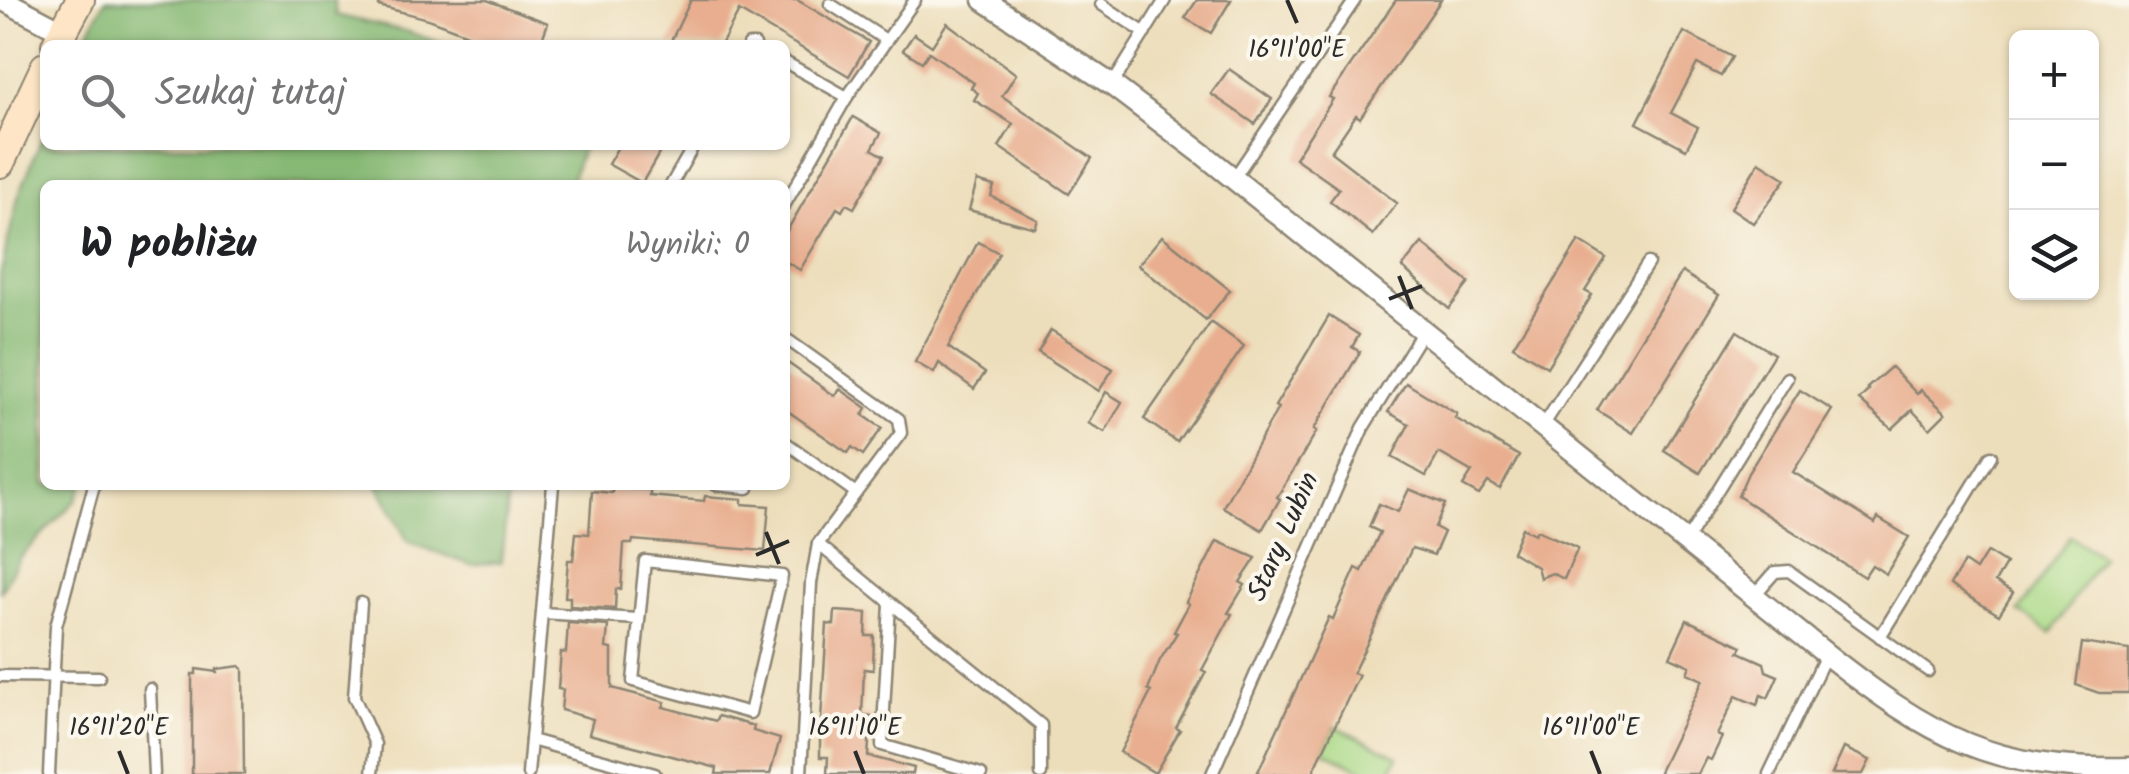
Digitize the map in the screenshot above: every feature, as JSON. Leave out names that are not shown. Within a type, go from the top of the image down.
[{"type":"street","points":[[3,0],[59,38],[80,0]]},
{"type":"street","points":[[998,4],[1234,179],[1906,714],[1935,731],[2014,760],[2077,772],[2129,768]]},
{"type":"street","points":[[0,163],[40,78]]},
{"type":"lane","points":[[790,195],[848,96],[916,0]]},
{"type":"lane","points":[[1112,85],[1165,0]]},
{"type":"lane","points":[[1234,179],[1355,0]]},
{"type":"lane","points":[[830,4],[886,40]]},
{"type":"lane","points":[[1101,4],[1145,33]]},
{"type":"lane","points":[[790,65],[848,96]]},
{"type":"lane","points":[[674,180],[691,150]]},
{"type":"lane","points":[[1543,426],[1648,263]]},
{"type":"lane","name":"Stary Lubin","points":[[1212,774],[1363,428],[1423,330]]},
{"type":"lane","points":[[790,342],[899,419],[901,433],[818,544],[811,583],[801,774]]},
{"type":"lane","points":[[1686,541],[1787,378]]},
{"type":"lane","points":[[790,446],[856,492]]},
{"type":"lane","points":[[1880,636],[1991,456]]},
{"type":"lane","points":[[50,774],[56,626],[93,490]]},
{"type":"lane","points":[[528,774],[553,490]]},
{"type":"lane","points":[[818,544],[1041,725],[1042,774]]},
{"type":"lane","points":[[645,561],[782,576],[750,714],[633,681],[638,619],[645,561]]},
{"type":"lane","points":[[1754,596],[1775,572],[1789,571],[1928,671]]},
{"type":"lane","points":[[361,603],[354,696],[375,744],[372,774]]},
{"type":"lane","points":[[890,604],[882,745],[981,774]]},
{"type":"lane","points":[[542,613],[638,619]]},
{"type":"lane","points":[[1769,774],[1826,654]]},
{"type":"lane","points":[[0,676],[98,677]]},
{"type":"lane","points":[[150,689],[154,774]]},
{"type":"lane","points":[[531,740],[655,774]]},
{"type":"green space","points":[[105,0],[334,0],[336,15],[431,40],[85,40]]},
{"type":"green space","points":[[40,142],[40,150],[581,150],[572,180],[40,180],[40,490],[81,490],[76,500],[19,558],[0,593],[0,276],[18,197]]},
{"type":"green space","points":[[381,490],[508,490],[501,562],[471,565],[408,542]]},
{"type":"green space","points":[[2070,536],[2102,557],[2051,633],[2019,612]]},
{"type":"green space","points":[[1335,726],[1398,756],[1390,774],[1372,774],[1323,751]]},
{"type":"building","points":[[380,0],[487,0],[548,23],[542,40],[483,40],[379,6]]},
{"type":"building","points":[[691,0],[797,0],[869,42],[849,76],[739,11],[724,40],[671,40]]},
{"type":"building","points":[[1197,0],[1231,0],[1211,33],[1185,18]]},
{"type":"building","points":[[1396,0],[1441,0],[1360,118],[1356,115],[1331,152],[1397,203],[1373,235],[1330,201],[1339,189],[1295,158],[1333,99],[1329,97]]},
{"type":"building","points":[[947,23],[1016,74],[1002,96],[1092,158],[1069,194],[999,147],[1013,124],[974,100],[978,93],[971,88],[974,83],[929,52],[922,62],[903,50],[914,34],[932,46]]},
{"type":"building","points":[[1684,32],[1732,57],[1721,76],[1697,64],[1671,113],[1698,127],[1686,149],[1637,123]]},
{"type":"building","points":[[1229,69],[1272,99],[1255,124],[1211,94]]},
{"type":"building","points":[[853,117],[881,133],[872,149],[884,156],[854,208],[846,204],[842,211],[837,208],[800,270],[790,264],[790,225]]},
{"type":"building","points":[[616,150],[661,150],[644,180],[608,164]]},
{"type":"building","points":[[1759,162],[1786,179],[1753,223],[1731,208]]},
{"type":"building","points":[[977,181],[994,186],[991,196],[1038,220],[1035,228],[969,210]]},
{"type":"building","points":[[1162,236],[1230,290],[1206,320],[1138,265]]},
{"type":"building","points":[[1579,241],[1606,258],[1585,291],[1592,295],[1547,367],[1513,346]]},
{"type":"building","points":[[978,242],[999,253],[948,347],[985,373],[974,389],[939,363],[934,373],[915,362]]},
{"type":"building","points":[[1422,243],[1469,283],[1449,309],[1402,267]]},
{"type":"building","points":[[1682,272],[1719,295],[1633,433],[1597,410]]},
{"type":"building","points":[[1329,316],[1359,335],[1352,347],[1360,352],[1314,429],[1317,431],[1262,530],[1223,507],[1278,408],[1275,406]]},
{"type":"building","points":[[1211,322],[1244,346],[1177,442],[1144,419]]},
{"type":"building","points":[[1051,330],[1113,369],[1099,391],[1038,352]]},
{"type":"building","points":[[1737,331],[1774,354],[1700,473],[1664,450]]},
{"type":"building","points":[[790,364],[835,396],[840,389],[867,408],[863,415],[882,428],[863,455],[852,447],[848,453],[790,412]]},
{"type":"building","points":[[1891,367],[1917,394],[1921,390],[1946,413],[1930,429],[1912,410],[1892,429],[1859,400]]},
{"type":"building","points":[[1406,383],[1519,456],[1500,489],[1488,482],[1479,495],[1463,486],[1472,472],[1439,453],[1426,476],[1392,457],[1409,424],[1388,412]]},
{"type":"building","points":[[1800,390],[1832,410],[1793,472],[1875,523],[1878,518],[1909,537],[1886,574],[1872,565],[1864,577],[1738,496]]},
{"type":"building","points":[[1106,392],[1122,402],[1105,432],[1088,423]]},
{"type":"building","points":[[1409,489],[1445,504],[1435,527],[1444,532],[1434,555],[1412,548],[1353,673],[1359,675],[1312,774],[1257,774],[1329,617],[1333,619],[1356,568],[1362,571],[1380,532],[1369,527],[1379,504],[1398,512]]},
{"type":"building","points":[[650,490],[650,496],[704,501],[705,496],[742,499],[742,504],[769,506],[765,551],[633,540],[632,544],[624,544],[621,589],[616,589],[615,609],[570,606],[570,597],[565,597],[568,560],[573,560],[576,533],[589,534],[592,491]]},
{"type":"building","points":[[1522,528],[1535,534],[1537,530],[1578,548],[1564,579],[1552,573],[1540,578],[1537,567],[1512,552]]},
{"type":"building","points":[[1217,541],[1256,558],[1240,582],[1245,585],[1228,613],[1232,614],[1202,670],[1206,672],[1176,728],[1180,730],[1155,773],[1120,752],[1151,692],[1148,690],[1160,660],[1177,633],[1174,632],[1189,604],[1186,602]]},
{"type":"building","points":[[1987,552],[2006,564],[1995,582],[2013,593],[1999,615],[1950,585],[1964,562],[1976,570]]},
{"type":"building","points":[[835,611],[867,613],[866,636],[874,636],[873,670],[864,669],[862,716],[871,716],[868,756],[914,768],[913,774],[827,774],[828,757],[820,757],[820,736],[827,624],[834,625]]},
{"type":"building","points":[[1687,620],[1742,646],[1739,652],[1764,663],[1766,671],[1778,676],[1768,698],[1761,695],[1757,705],[1736,696],[1717,735],[1722,737],[1711,760],[1706,758],[1698,774],[1658,774],[1703,680],[1687,673],[1690,666],[1670,657]]},
{"type":"building","points":[[568,623],[608,626],[606,648],[612,649],[612,688],[665,702],[663,707],[754,726],[753,731],[780,739],[770,774],[716,774],[717,768],[589,734],[593,719],[561,710],[563,690],[558,689]]},
{"type":"building","points":[[2082,643],[2129,650],[2129,693],[2099,693],[2076,685]]},
{"type":"building","points":[[240,666],[244,774],[192,774],[192,674],[196,674],[196,669],[217,672]]},
{"type":"building","points":[[1844,748],[1870,760],[1863,774],[1832,774]]}]
